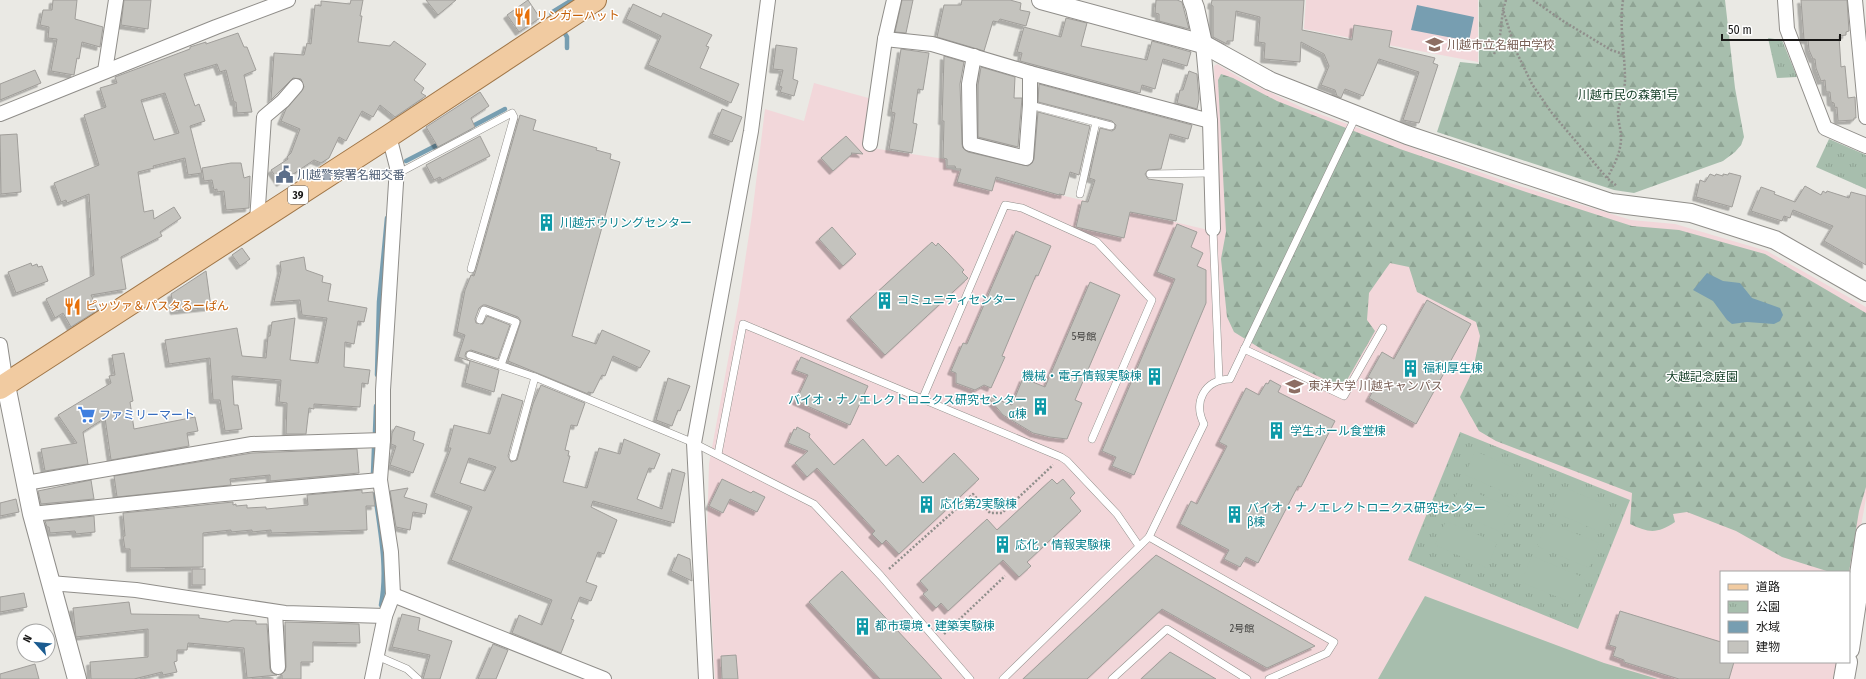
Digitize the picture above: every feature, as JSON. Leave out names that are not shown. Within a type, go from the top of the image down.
[{"type":"main road","name":"39","points":[[3,387],[595,0]]},
{"type":"main road","points":[[1850,642],[1866,534]]},
{"type":"main road","points":[[1844,679],[1847,663]]},
{"type":"street","points":[[105,71],[116,0]]},
{"type":"street","points":[[0,114],[105,71],[288,0]]},
{"type":"street","points":[[706,679],[694,443],[750,131],[768,0]]},
{"type":"street","points":[[870,144],[885,39],[894,0]]},
{"type":"street","points":[[1042,0],[1203,44],[1270,81],[1407,135],[1611,203],[1691,213],[1775,240],[1866,292]]},
{"type":"street","points":[[1192,0],[1203,44],[1210,120],[1213,229]]},
{"type":"street","points":[[1785,0],[1787,28],[1825,128],[1866,146]]},
{"type":"street","points":[[1855,0],[1866,116]]},
{"type":"street","points":[[885,39],[932,44],[1030,73],[1210,120]]},
{"type":"street","points":[[974,56],[969,84],[970,144],[1026,158],[1030,104],[1030,73]]},
{"type":"street","points":[[257,221],[264,117],[283,101],[296,86]]},
{"type":"street","points":[[372,679],[386,616],[393,595],[391,552],[380,480],[383,440],[383,390],[397,174],[397,167],[389,136]]},
{"type":"street","points":[[0,344],[3,387],[26,482],[32,514],[77,679]]},
{"type":"street","points":[[26,482],[252,444],[383,440]]},
{"type":"street","points":[[32,514],[213,495],[380,480]]},
{"type":"street","points":[[50,583],[136,590],[274,612],[386,616]]},
{"type":"street","points":[[393,595],[604,679]]},
{"type":"street","points":[[274,612],[278,667]]},
{"type":"lane","points":[[1030,104],[1111,126]]},
{"type":"lane","points":[[397,174],[512,114],[514,117],[471,269]]},
{"type":"lane","points":[[1003,679],[1149,537],[1204,424],[1199,414],[1202,396],[1208,386],[1219,379],[1230,379],[1356,115]]},
{"type":"lane","points":[[1080,194],[1096,122]]},
{"type":"lane","points":[[1150,174],[1211,173]]},
{"type":"lane","points":[[922,400],[1005,205],[1022,208],[1097,242],[1152,300],[1092,439]]},
{"type":"lane","points":[[1213,229],[1219,379]]},
{"type":"lane","points":[[480,320],[484,310],[516,322],[500,365]]},
{"type":"lane","points":[[718,454],[743,324],[1061,457],[1067,461],[1117,514],[1139,546]]},
{"type":"lane","points":[[1244,349],[1344,396],[1384,328]]},
{"type":"lane","points":[[470,355],[535,377],[694,443],[814,504],[881,576],[970,679]]},
{"type":"lane","points":[[513,457],[535,377]]},
{"type":"lane","points":[[1149,537],[1334,642],[1327,653],[1269,679]]},
{"type":"lane","points":[[1112,679],[1167,629],[1247,679]]},
{"type":"lane","points":[[377,656],[408,669],[418,679]]},
{"type":"path","points":[[1494,54],[1499,44],[1503,10],[1506,0]]},
{"type":"path","points":[[1534,0],[1563,21],[1611,50],[1623,54]]},
{"type":"path","points":[[1608,178],[1620,148],[1621,135],[1618,119],[1619,105],[1626,81],[1621,19],[1623,0]]},
{"type":"path","points":[[1503,10],[1516,51],[1532,84],[1551,112],[1608,178],[1622,191]]},
{"type":"path","points":[[881,576],[973,494],[990,513],[1002,512],[1061,457]]},
{"type":"path","points":[[937,641],[1005,576]]},
{"type":"shaded area","name":"川越市立名細中学校","points":[[1306,0],[1478,0],[1478,62],[1304,29]]},
{"type":"shaded area","name":"東洋大学 川越キャンパス","points":[[1217,64],[1242,79],[1303,108],[1510,183],[1631,220],[1675,224],[1767,251],[1866,307],[1866,498],[1850,588],[1850,571],[1720,571],[1720,663],[1838,663],[1835,679],[715,679],[707,536],[709,464],[739,300],[752,215],[765,109],[804,121],[814,83],[872,99],[865,147],[945,159],[946,168],[1221,233],[1214,66]]},
{"type":"green space","name":"川越市民の森第1号","points":[[1479,0],[1725,0],[1735,88],[1744,137],[1741,145],[1735,152],[1723,161],[1634,193],[1614,190],[1437,132],[1460,62],[1479,64]]},
{"type":"green space","points":[[1768,38],[1782,40],[1797,77],[1777,78]]},
{"type":"green space","name":"大越記念庭園","points":[[1221,74],[1233,78],[1277,101],[1400,149],[1632,226],[1679,230],[1765,254],[1866,313],[1866,487],[1859,511],[1849,571],[1827,571],[1782,557],[1736,531],[1687,512],[1673,514],[1675,522],[1663,529],[1653,531],[1637,527],[1630,524],[1632,493],[1496,441],[1479,431],[1460,397],[1473,370],[1480,336],[1476,322],[1417,292],[1409,267],[1390,263],[1369,293],[1367,320],[1375,331],[1347,380],[1336,385],[1263,350],[1234,332],[1227,317],[1221,259],[1226,232],[1218,80]]},
{"type":"green space","points":[[1829,139],[1866,155],[1866,189],[1816,167]]},
{"type":"green space","points":[[1460,432],[1630,500],[1578,629],[1408,560]]},
{"type":"green space","points":[[1475,451],[1526,473],[1516,497],[1465,475]]},
{"type":"green space","points":[[1460,486],[1512,508],[1501,532],[1450,510]]},
{"type":"green space","points":[[1561,486],[1613,508],[1603,533],[1551,511]]},
{"type":"green space","points":[[1446,521],[1497,543],[1487,568],[1435,545]]},
{"type":"green space","points":[[1547,522],[1599,543],[1589,568],[1537,546]]},
{"type":"green space","points":[[1532,556],[1585,578],[1575,604],[1521,582]]},
{"type":"green space","points":[[1425,596],[1604,663],[1658,679],[1378,679]]},
{"type":"water","points":[[1417,5],[1474,17],[1469,41],[1411,30]]},
{"type":"water","points":[[1707,273],[1723,281],[1740,283],[1752,298],[1780,308],[1783,315],[1780,321],[1774,324],[1747,322],[1732,324],[1727,320],[1713,301],[1693,290]]},
{"type":"building","points":[[53,0],[77,0],[75,19],[103,27],[100,47],[82,42],[74,75],[51,71],[57,39],[48,38],[49,27],[40,25],[43,10],[52,10]]},
{"type":"building","points":[[124,0],[151,0],[148,29],[121,25]]},
{"type":"building","points":[[351,0],[363,0],[358,42],[390,46],[394,41],[426,64],[414,80],[424,88],[421,93],[426,96],[395,117],[380,105],[373,117],[362,111],[346,141],[339,137],[329,158],[321,163],[314,160],[280,183],[271,170],[288,159],[287,157],[291,153],[300,129],[281,121],[286,109],[304,87],[301,79],[293,78],[271,100],[274,53],[304,55],[307,43],[311,44],[315,5],[321,6],[321,1],[350,4]]},
{"type":"building","points":[[426,0],[456,0],[438,15]]},
{"type":"building","name":"リンガーハット","points":[[528,0],[540,18],[519,32],[507,15]]},
{"type":"building","points":[[902,0],[913,0],[906,33],[895,32]]},
{"type":"building","points":[[962,0],[1010,0],[1021,3],[1020,10],[1030,12],[1026,26],[1000,19],[998,22],[993,21],[984,51],[937,37],[944,5],[961,5]]},
{"type":"building","points":[[1156,0],[1177,0],[1182,2],[1189,29],[1159,21],[1159,14],[1155,13]]},
{"type":"building","points":[[1212,0],[1304,0],[1302,30],[1352,40],[1354,25],[1392,31],[1389,47],[1435,58],[1433,63],[1438,65],[1419,123],[1403,120],[1419,72],[1379,59],[1363,96],[1345,89],[1341,98],[1337,96],[1335,90],[1321,85],[1329,66],[1324,54],[1301,42],[1300,62],[1264,59],[1265,43],[1258,42],[1260,17],[1236,11],[1233,41],[1227,41],[1227,44],[1213,37]]},
{"type":"building","points":[[1801,0],[1847,0],[1849,31],[1846,32],[1846,35],[1839,36],[1841,67],[1845,66],[1848,98],[1855,97],[1856,118],[1854,118],[1854,120],[1838,121],[1837,107],[1835,108],[1834,103],[1831,102],[1830,92],[1826,92],[1825,80],[1821,81],[1816,68],[1815,59],[1813,59],[1809,50],[1808,40],[1804,40]]},
{"type":"building","points":[[633,4],[661,17],[663,13],[712,35],[706,46],[709,47],[700,68],[739,84],[731,103],[648,65],[661,36],[626,19]]},
{"type":"building","points":[[1066,18],[1087,23],[1081,46],[1147,60],[1152,41],[1191,52],[1187,66],[1163,59],[1155,89],[1142,85],[1140,93],[1020,61],[1022,53],[1017,52],[1024,27],[1061,37]]},
{"type":"building","points":[[238,33],[244,47],[247,47],[256,70],[244,75],[252,112],[237,113],[236,102],[234,102],[226,70],[220,72],[217,64],[184,74],[195,106],[199,104],[205,121],[190,126],[202,173],[188,175],[185,158],[153,166],[154,168],[138,172],[144,212],[153,210],[154,219],[174,207],[181,218],[160,232],[162,236],[121,257],[126,289],[91,295],[98,310],[71,327],[63,313],[55,318],[46,299],[94,275],[89,194],[67,203],[66,200],[61,202],[54,183],[99,165],[84,115],[106,107],[100,88],[117,83],[115,77],[190,49],[190,47],[206,42],[206,44]],"holes":[[[165,93],[179,133],[154,140],[141,100]]]},
{"type":"building","points":[[776,45],[797,48],[793,79],[798,81],[794,96],[780,92],[782,87],[779,86],[783,70],[773,69]]},
{"type":"building","points":[[901,49],[929,53],[923,90],[918,89],[913,123],[917,124],[912,153],[889,149],[895,113],[891,112]]},
{"type":"building","points":[[944,56],[964,62],[960,84],[962,144],[963,148],[968,152],[1028,166],[1034,159],[1038,112],[1090,126],[1079,175],[1070,172],[1064,195],[1059,195],[996,177],[992,191],[957,182],[961,169],[956,169],[955,166],[947,166],[947,159],[943,158],[944,121],[942,121]]},
{"type":"building","points":[[981,67],[1015,77],[1014,98],[1022,98],[1018,147],[978,137],[978,85]]},
{"type":"building","points":[[35,70],[41,83],[0,100],[0,84]]},
{"type":"building","points":[[1189,71],[1197,74],[1199,99],[1197,109],[1177,103],[1180,90],[1183,90]]},
{"type":"building","points":[[1039,84],[1192,125],[1188,139],[1170,134],[1161,169],[1148,170],[1145,174],[1148,179],[1183,184],[1176,221],[1130,212],[1124,238],[1076,227],[1082,201],[1088,202],[1095,180],[1089,178],[1100,128],[1112,131],[1115,129],[1116,125],[1112,121],[1038,102]]},
{"type":"building","points":[[480,92],[489,106],[471,118],[475,127],[438,147],[426,127]]},
{"type":"building","points":[[722,109],[742,117],[732,142],[712,134]]},
{"type":"building","points":[[520,115],[536,120],[533,130],[597,148],[596,150],[611,154],[610,159],[620,162],[572,336],[596,344],[602,330],[650,351],[640,368],[613,356],[605,376],[602,375],[593,393],[588,392],[588,394],[508,361],[521,321],[518,317],[486,305],[479,308],[475,319],[476,323],[483,324],[487,316],[510,325],[498,359],[471,350],[466,352],[465,356],[468,360],[499,370],[494,392],[465,383],[470,361],[458,357],[465,335],[457,332],[465,290],[471,275],[474,276],[476,270]]},
{"type":"building","points":[[17,134],[21,192],[1,194],[0,135]]},
{"type":"building","points":[[480,136],[490,156],[442,180],[440,177],[434,180],[426,165]]},
{"type":"building","points":[[846,136],[863,154],[851,153],[852,154],[833,171],[821,158]]},
{"type":"building","points":[[231,163],[241,163],[244,178],[250,176],[249,208],[226,210],[224,191],[217,192],[217,189],[214,190],[212,180],[204,181],[202,168]]},
{"type":"building","points":[[1729,173],[1741,176],[1732,207],[1696,197],[1700,180],[1705,182],[1710,174],[1715,176],[1716,174],[1723,176],[1723,174],[1728,175]]},
{"type":"building","points":[[1805,186],[1821,195],[1823,191],[1826,193],[1827,191],[1849,198],[1851,192],[1866,196],[1866,265],[1824,241],[1833,226],[1793,210],[1790,218],[1784,216],[1782,221],[1751,211],[1761,187],[1795,202]]},
{"type":"building","name":"機械・電子情報実験棟","points":[[1177,224],[1197,232],[1191,247],[1203,253],[1197,266],[1206,270],[1206,303],[1134,475],[1112,466],[1116,457],[1102,451],[1175,279],[1157,272]]},
{"type":"building","points":[[832,227],[856,254],[843,266],[819,239]]},
{"type":"building","points":[[1016,231],[1051,246],[1038,276],[1036,275],[1002,356],[1005,357],[991,388],[984,385],[975,390],[956,383],[956,373],[951,371],[963,343],[967,344]]},
{"type":"building","name":"コミュニティセンター","points":[[932,242],[936,246],[938,243],[949,254],[964,270],[962,272],[968,278],[885,355],[850,317]]},
{"type":"building","points":[[242,248],[250,259],[240,266],[232,255]]},
{"type":"building","points":[[304,257],[306,270],[323,276],[322,282],[331,284],[328,301],[367,308],[364,322],[358,321],[354,344],[345,342],[344,367],[370,370],[368,384],[362,383],[360,407],[314,404],[314,409],[309,408],[306,434],[286,434],[287,403],[279,402],[281,380],[232,376],[234,405],[238,405],[242,429],[225,431],[220,400],[213,400],[210,358],[169,364],[165,340],[237,328],[242,356],[266,358],[268,336],[270,336],[272,322],[295,318],[290,360],[318,363],[327,318],[302,315],[300,300],[274,302],[281,270],[280,262]]},
{"type":"building","points":[[31,263],[32,266],[37,264],[38,267],[42,266],[48,281],[16,293],[8,272]]},
{"type":"building","points":[[206,271],[211,307],[174,311],[171,294]]},
{"type":"building","points":[[1090,282],[1120,295],[1075,400],[1082,403],[1067,439],[1033,433],[1003,415],[987,396],[1012,405],[1023,378],[1045,387]]},
{"type":"building","name":"福利厚生棟","points":[[1427,300],[1471,324],[1416,424],[1369,398],[1378,382],[1368,377],[1382,352],[1394,359]]},
{"type":"building","points":[[124,353],[133,401],[130,402],[134,429],[195,417],[198,431],[187,433],[189,446],[111,460],[105,418],[83,432],[88,464],[45,471],[41,449],[77,443],[58,415],[111,383],[109,376],[115,375],[112,355]]},
{"type":"building","points":[[801,357],[868,386],[850,425],[796,401],[808,375],[795,370]]},
{"type":"building","points":[[668,378],[690,386],[672,426],[656,420]]},
{"type":"building","points":[[1270,380],[1281,386],[1278,392],[1335,421],[1301,487],[1298,486],[1258,563],[1246,557],[1240,567],[1224,559],[1229,550],[1180,524],[1191,501],[1197,504],[1227,446],[1219,442],[1246,388],[1259,395],[1266,383],[1268,384]]},
{"type":"building","points":[[541,385],[585,403],[577,426],[571,425],[565,450],[569,451],[568,456],[570,456],[563,482],[587,488],[599,448],[620,454],[624,439],[660,454],[654,469],[649,468],[637,499],[662,509],[672,469],[685,473],[674,523],[593,501],[591,507],[617,520],[604,554],[598,552],[586,582],[597,586],[591,601],[580,597],[571,619],[574,620],[561,653],[512,633],[519,615],[542,625],[552,600],[451,560],[472,507],[434,493],[451,448],[448,448],[454,425],[490,434],[502,394],[523,401],[508,456],[511,462],[517,460],[533,404]],"holes":[[[469,458],[496,467],[485,491],[460,483]]]},
{"type":"building","points":[[396,426],[415,432],[413,440],[424,444],[413,473],[390,465],[396,446],[391,444],[392,433]]},
{"type":"building","points":[[797,427],[810,434],[809,437],[834,465],[863,439],[886,466],[898,455],[923,483],[954,453],[979,479],[899,554],[886,540],[882,544],[872,534],[875,531],[817,468],[807,477],[795,463],[808,451],[788,443],[794,429],[796,430]]},
{"type":"building","points":[[357,449],[359,473],[270,481],[270,475],[230,479],[231,485],[117,497],[114,476],[252,453]]},
{"type":"building","points":[[722,479],[751,493],[753,491],[765,497],[757,512],[730,499],[723,513],[709,506]]},
{"type":"building","name":"応化・情報実験棟","points":[[1052,479],[1057,484],[1063,479],[1075,493],[1070,498],[1081,511],[1027,562],[1031,566],[1019,577],[1003,560],[948,611],[941,603],[936,608],[923,594],[928,590],[920,581],[987,519],[997,530]]},
{"type":"building","points":[[91,480],[94,499],[41,504],[38,491]]},
{"type":"building","points":[[408,488],[404,497],[427,504],[425,514],[413,512],[410,530],[396,527],[390,491]]},
{"type":"building","points":[[362,490],[362,493],[373,492],[375,506],[366,506],[367,530],[271,533],[271,530],[231,532],[231,530],[203,533],[203,567],[130,568],[130,549],[125,549],[123,536],[125,536],[123,513],[233,502],[233,505],[236,504],[236,506],[247,505],[247,508],[266,507],[266,509],[308,505],[307,495]]},
{"type":"building","points":[[16,499],[19,512],[0,516],[0,503]]},
{"type":"building","points":[[94,516],[95,532],[76,534],[75,531],[50,533],[49,527],[47,527],[45,521]]},
{"type":"building","points":[[678,554],[690,559],[692,581],[671,571]]},
{"type":"building","points":[[1156,555],[1315,646],[1267,668],[1162,609],[1087,679],[1023,679]]},
{"type":"building","points":[[192,569],[205,569],[205,585],[192,585]]},
{"type":"building","name":"都市環境・建築実験棟","points":[[842,571],[942,679],[880,679],[809,602]]},
{"type":"building","points":[[24,593],[27,607],[0,612],[0,597]]},
{"type":"building","points":[[129,602],[131,614],[199,615],[199,618],[228,622],[233,620],[256,621],[256,624],[267,624],[270,668],[271,672],[277,675],[247,678],[244,648],[188,643],[187,650],[177,650],[177,661],[174,662],[177,672],[163,675],[162,672],[134,679],[91,679],[90,662],[148,657],[148,629],[76,637],[73,608]]},
{"type":"building","points":[[1620,611],[1720,642],[1720,663],[1734,663],[1729,679],[1679,679],[1624,662],[1624,660],[1613,656],[1616,647],[1609,645]]},
{"type":"building","points":[[402,614],[420,618],[418,630],[452,641],[440,679],[423,679],[430,655],[392,647]]},
{"type":"building","points":[[285,622],[359,624],[360,643],[313,642],[313,662],[301,662],[301,679],[282,679],[282,675],[280,675],[285,671],[286,667]]},
{"type":"building","points":[[493,644],[508,650],[496,679],[478,679]]},
{"type":"building","points":[[1170,652],[1216,679],[1141,679]]},
{"type":"building","points":[[736,655],[738,679],[722,679],[721,656]]},
{"type":"building","points":[[35,664],[39,679],[0,679],[0,674]]},
{"type":"waterway","points":[[555,20],[551,13],[572,0]]},
{"type":"waterway","points":[[562,29],[567,37],[567,48]]},
{"type":"waterway","points":[[469,128],[505,109]]},
{"type":"waterway","points":[[406,161],[441,143]]},
{"type":"waterway","points":[[377,375],[379,302],[387,218]]},
{"type":"waterway","points":[[375,432],[376,406]]},
{"type":"waterway","points":[[373,474],[374,448]]},
{"type":"waterway","points":[[375,494],[381,536],[384,577],[381,605]]},
{"type":"place","name":"リンガーハット","points":[[523,16]]},
{"type":"place","name":"川越市立名細中学校","points":[[1434,45]]},
{"type":"place","name":"川越警察署名細交番","points":[[284,175]]},
{"type":"place","name":"川越ボウリングセンター","points":[[547,223]]},
{"type":"place","name":"コミュニティセンター","points":[[884,300]]},
{"type":"place","name":"ピッツァ＆パスタるーぱん","points":[[72,306]]},
{"type":"place","name":"福利厚生棟","points":[[1410,368]]},
{"type":"place","name":"機械・電子情報実験棟","points":[[1155,376]]},
{"type":"place","name":"東洋大学 川越キャンパス","points":[[1295,386]]},
{"type":"place","name":"バイオ・ナノエレクトロニクス研究センター α棟","points":[[1040,407]]},
{"type":"place","name":"ファミリーマート","points":[[86,415]]},
{"type":"place","name":"学生ホール食堂棟","points":[[1277,431]]},
{"type":"place","name":"応化第2実験棟","points":[[927,504]]},
{"type":"place","name":"バイオ・ナノエレクトロニクス研究センター β棟","points":[[1234,515]]},
{"type":"place","name":"応化・情報実験棟","points":[[1002,545]]},
{"type":"place","name":"都市環境・建築実験棟","points":[[862,626]]}]
